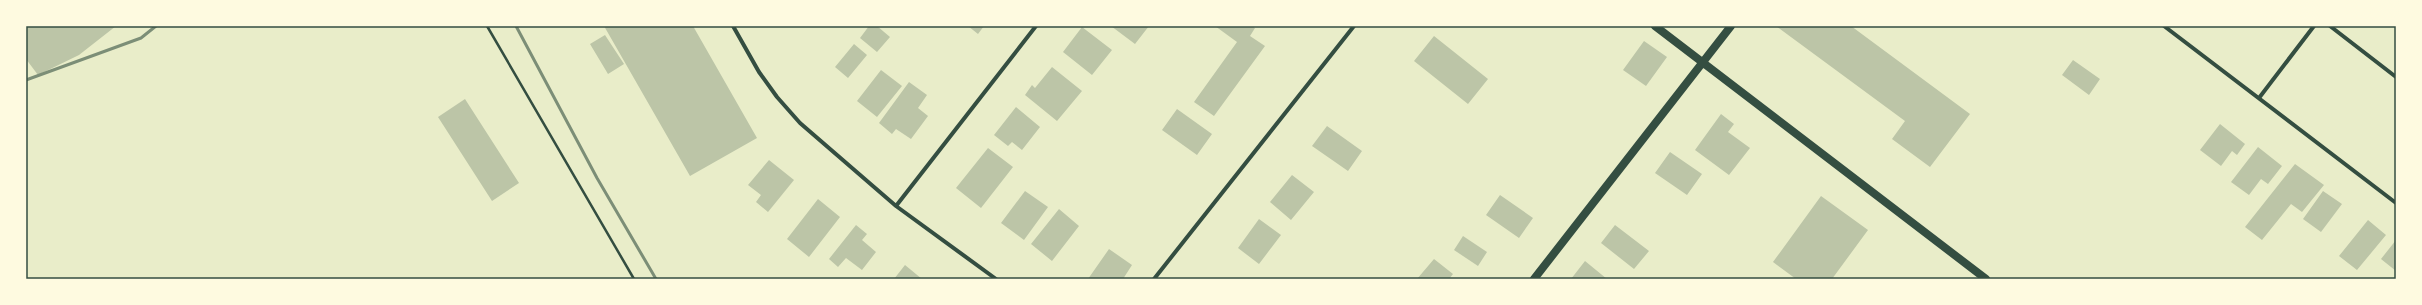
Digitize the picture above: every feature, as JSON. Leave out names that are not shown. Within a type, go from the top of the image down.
[{"type":"main road","points":[[1655,26],[1986,279]]},
{"type":"main road","points":[[1534,279],[1703,64],[1731,26]]},
{"type":"street","points":[[733,26],[760,72],[777,97],[800,123],[896,206],[996,279]]},
{"type":"street","points":[[896,206],[1036,26]]},
{"type":"street","points":[[1154,279],[1354,26]]},
{"type":"street","points":[[2259,98],[2314,26]]},
{"type":"street","points":[[2330,26],[2396,77]]},
{"type":"street","points":[[2166,27],[2396,203]]},
{"type":"path","points":[[487,26],[634,279]]},
{"type":"building","points":[[26,26],[116,26],[79,55],[38,75],[26,59]]},
{"type":"building","points":[[604,26],[693,26],[757,138],[690,176]]},
{"type":"building","points":[[869,26],[877,26],[890,37],[877,52],[860,38]]},
{"type":"building","points":[[968,26],[984,26],[978,34]]},
{"type":"building","points":[[1111,26],[1149,26],[1135,44]]},
{"type":"building","points":[[1215,26],[1252,26],[1255,28],[1250,36],[1265,46],[1214,116],[1194,102],[1237,42]]},
{"type":"building","points":[[1776,26],[1851,26],[1970,114],[1930,167],[1892,139],[1905,121]]},
{"type":"building","points":[[1082,27],[1112,50],[1092,75],[1063,52]]},
{"type":"building","points":[[605,35],[624,64],[608,74],[590,44]]},
{"type":"building","points":[[1434,36],[1488,79],[1468,104],[1414,61]]},
{"type":"building","points":[[1644,41],[1667,57],[1646,86],[1623,70]]},
{"type":"building","points":[[854,44],[867,55],[848,78],[835,67]]},
{"type":"building","points":[[2073,60],[2100,79],[2089,95],[2062,75]]},
{"type":"building","points":[[1052,67],[1082,91],[1057,121],[1025,95],[1032,85],[1035,88]]},
{"type":"building","points":[[881,70],[902,86],[877,117],[857,101]]},
{"type":"building","points":[[909,82],[927,95],[918,108],[928,116],[911,139],[896,129],[892,134],[879,123]]},
{"type":"building","points":[[465,99],[519,183],[492,201],[438,117]]},
{"type":"building","points":[[1016,107],[1040,127],[1022,150],[1012,142],[1008,146],[994,135]]},
{"type":"building","points":[[1177,109],[1212,134],[1197,155],[1162,130]]},
{"type":"building","points":[[1721,114],[1734,124],[1728,132],[1750,148],[1729,175],[1695,150]]},
{"type":"building","points":[[2220,124],[2245,144],[2237,155],[2232,151],[2221,166],[2200,150]]},
{"type":"building","points":[[1327,126],[1362,151],[1348,171],[1312,146]]},
{"type":"building","points":[[2258,147],[2282,166],[2268,184],[2261,179],[2249,195],[2231,182]]},
{"type":"building","points":[[988,148],[1013,167],[981,208],[956,188]]},
{"type":"building","points":[[1670,152],[1702,174],[1687,195],[1655,173]]},
{"type":"building","points":[[769,160],[794,180],[768,212],[756,202],[761,195],[748,185]]},
{"type":"building","points":[[2295,164],[2324,185],[2302,212],[2291,204],[2262,240],[2245,227]]},
{"type":"building","points":[[1292,175],[1314,192],[1291,220],[1270,202]]},
{"type":"building","points":[[1025,191],[1048,207],[1024,240],[1001,223]]},
{"type":"building","points":[[2323,191],[2342,204],[2321,232],[2303,219]]},
{"type":"building","points":[[1500,195],[1533,218],[1519,238],[1486,215]]},
{"type":"building","points":[[1821,196],[1868,230],[1832,279],[1796,279],[1773,262]]},
{"type":"building","points":[[818,199],[840,217],[809,257],[787,239]]},
{"type":"building","points":[[1059,209],[1079,226],[1052,261],[1031,244]]},
{"type":"building","points":[[1259,219],[1281,235],[1259,264],[1238,248]]},
{"type":"building","points":[[2368,220],[2386,235],[2357,270],[2339,256]]},
{"type":"building","points":[[856,225],[867,234],[862,240],[876,252],[862,270],[846,258],[838,267],[829,259]]},
{"type":"building","points":[[1615,225],[1649,251],[1634,269],[1601,243]]},
{"type":"building","points":[[1463,236],[1487,252],[1478,266],[1454,250]]},
{"type":"building","points":[[2396,240],[2396,271],[2381,259]]},
{"type":"building","points":[[1109,249],[1132,265],[1123,279],[1088,279]]},
{"type":"building","points":[[1434,259],[1453,274],[1449,279],[1417,279]]},
{"type":"building","points":[[1585,261],[1607,279],[1571,279]]},
{"type":"building","points":[[905,265],[922,279],[894,279]]},
{"type":"railway","points":[[26,80],[141,38],[156,26]]},
{"type":"railway","points":[[516,26],[597,178],[656,279]]}]
